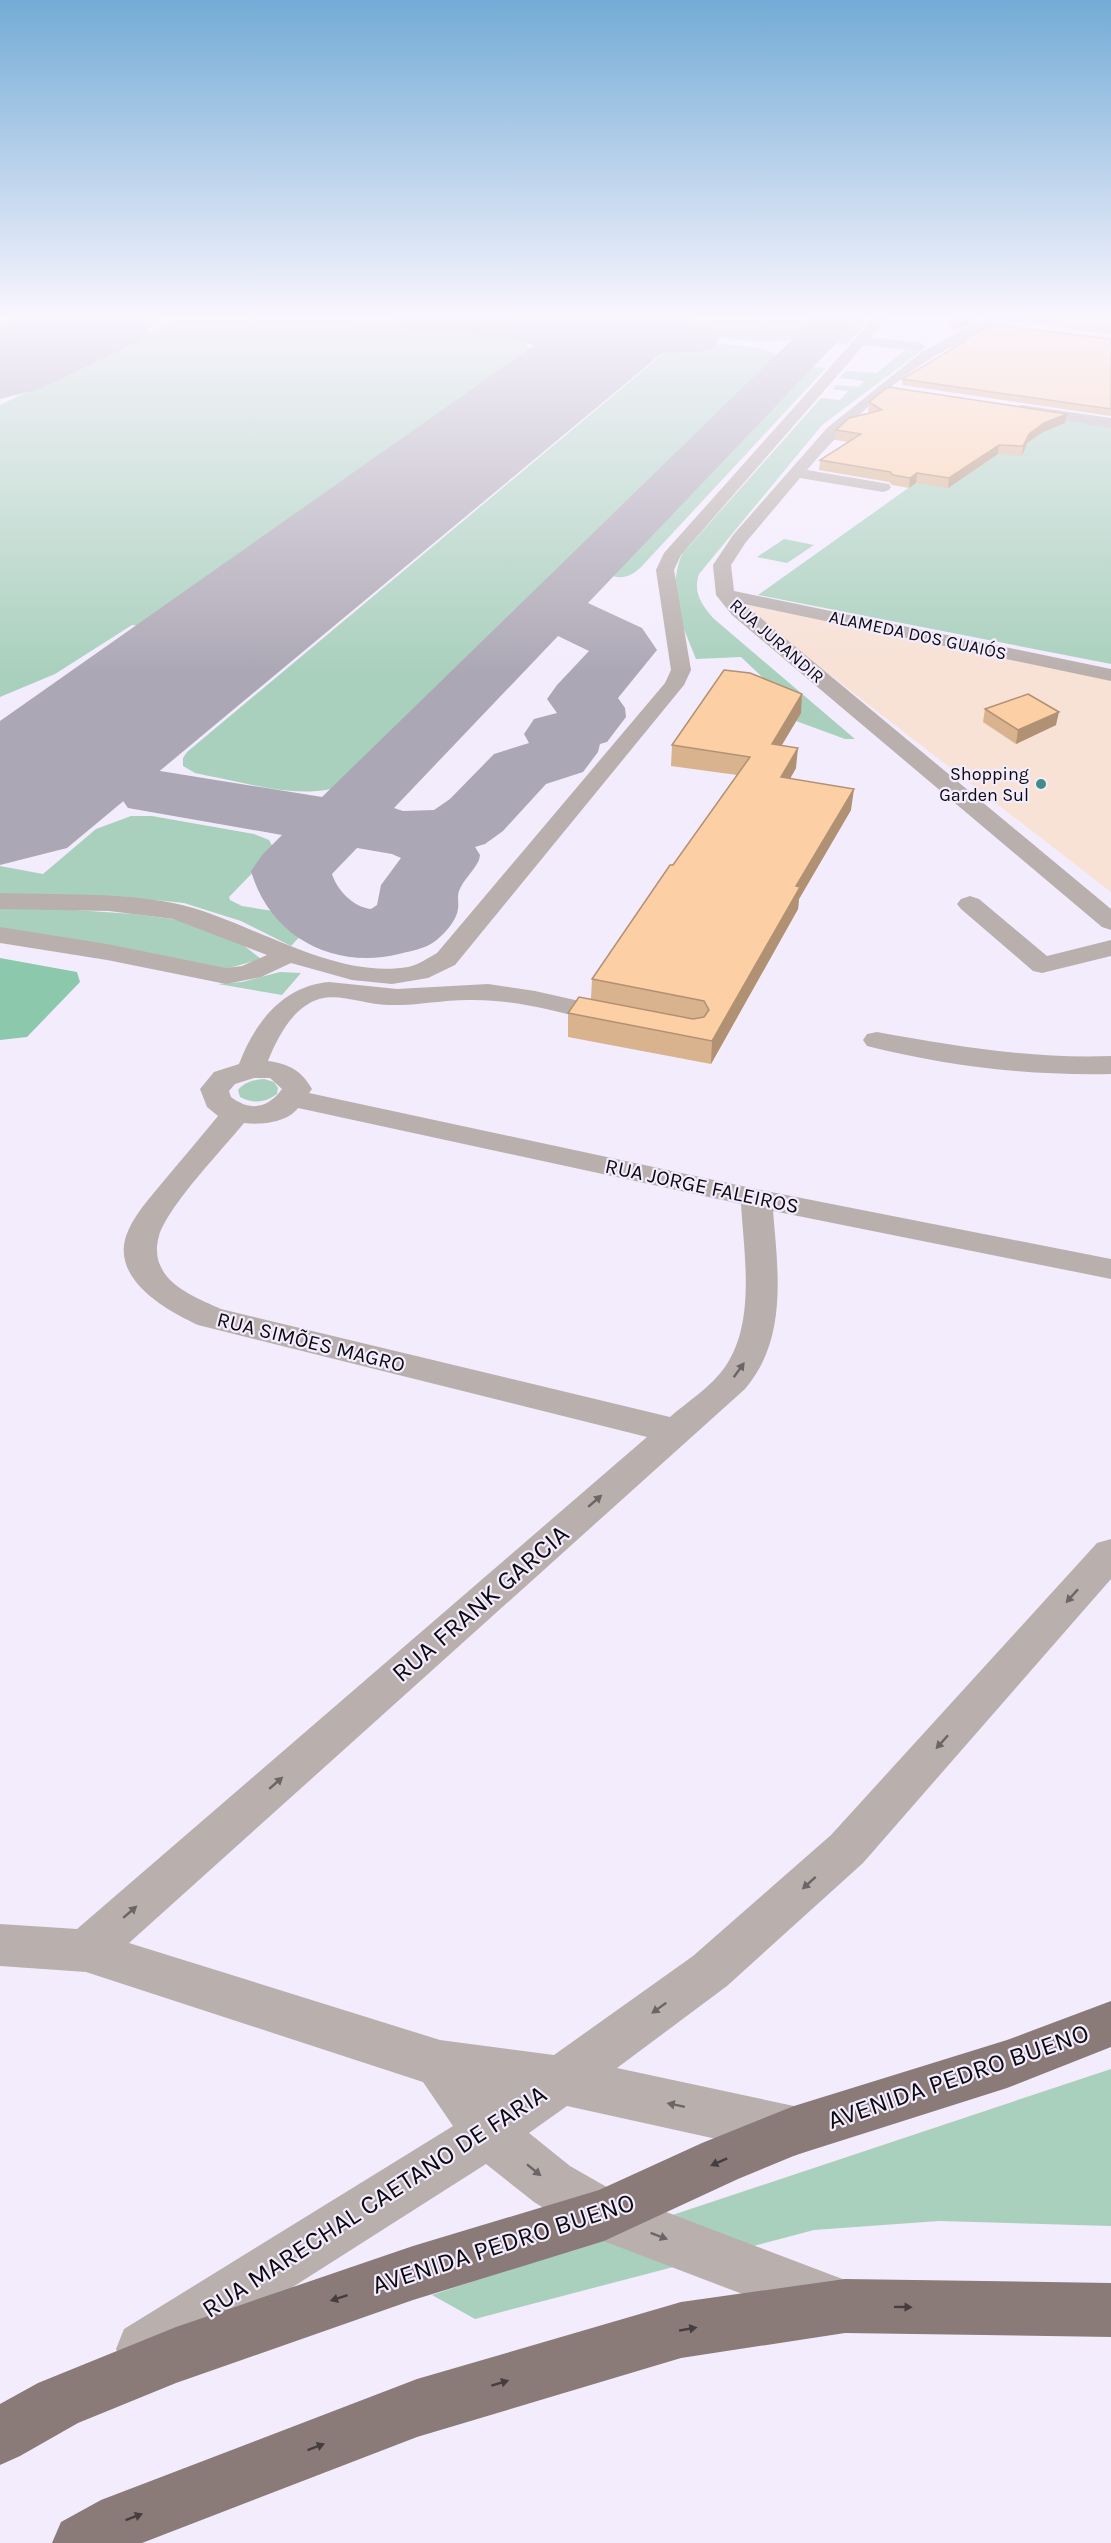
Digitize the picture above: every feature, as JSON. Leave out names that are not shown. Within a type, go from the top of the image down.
[{"type":"main road","name":"AVENIDA PEDRO BUENO","points":[[0,2436],[58,2403],[177,2355],[292,2313],[604,2215],[794,2131],[1007,2064],[1111,2024]]},
{"type":"main road","points":[[82,2543],[122,2521],[417,2408],[681,2330],[844,2306],[1111,2310]]},
{"type":"street","points":[[0,901],[103,904],[170,910],[219,924],[290,954],[329,966],[381,976],[422,972],[446,959],[674,685],[681,670],[665,570],[673,553],[776,437]]},
{"type":"street","name":"RUA JURANDIR","points":[[827,437],[739,539],[722,565],[725,595],[748,618],[1111,922]]},
{"type":"street","points":[[797,473],[883,487]]},
{"type":"street","name":"ALAMEDA DOS GUAIÓS","points":[[725,595],[1111,675]]},
{"type":"street","points":[[970,904],[1042,965],[1111,948]]},
{"type":"street","points":[[0,935],[107,952],[226,976],[256,970],[290,954]]},
{"type":"street","points":[[251,1069],[257,1052],[276,1020],[299,998],[331,989],[384,997],[490,992],[636,1021]]},
{"type":"street","points":[[877,1040],[984,1058],[1072,1068],[1111,1065]]},
{"type":"street","points":[[251,1069],[268,1069],[283,1073],[293,1080],[297,1089],[293,1098],[286,1105],[262,1114],[236,1113],[216,1102],[214,1094],[217,1085],[225,1078],[251,1069]]},
{"type":"street","name":"RUA JORGE FALEIROS","points":[[293,1098],[756,1198],[1111,1269]]},
{"type":"street","name":"RUA SIMÕES MAGRO","points":[[236,1113],[155,1213],[141,1241],[141,1258],[160,1290],[180,1304],[210,1317],[675,1431]]},
{"type":"street","name":"RUA FRANK GARCIA","points":[[86,1951],[713,1399],[741,1371],[752,1347],[762,1305],[756,1198]]},
{"type":"street","name":"RUA MARECHAL CAETANO DE FARIA","points":[[58,2403],[488,2133],[710,1971],[847,1849],[1111,1553]]},
{"type":"street","points":[[0,1945],[86,1951],[440,2064],[559,2080],[794,2131]]},
{"type":"street","points":[[440,2064],[488,2133],[552,2184],[604,2215],[844,2306]]},
{"type":"shaded area","name":"Shopping Garden Sul","points":[[737,603],[1111,676],[1111,892]]},
{"type":"green space","points":[[0,437],[407,437],[140,626],[132,625],[55,674],[0,697]]},
{"type":"green space","points":[[564,437],[701,437],[351,782],[317,791],[263,787],[195,773],[183,766],[183,758],[187,752]]},
{"type":"green space","points":[[735,437],[762,437],[634,573],[625,577],[616,577],[606,573],[610,566]]},
{"type":"green space","points":[[787,437],[812,437],[699,574],[697,586],[702,603],[713,618],[855,739],[845,739],[796,721],[800,713],[741,657],[696,659],[677,608],[675,595],[677,569],[682,554]]},
{"type":"green space","points":[[980,437],[1111,437],[1111,664],[758,595]]},
{"type":"green space","points":[[784,539],[814,545],[787,563],[757,557]]},
{"type":"green space","points":[[131,816],[152,816],[254,834],[269,840],[274,849],[271,854],[229,897],[230,900],[242,906],[273,911],[304,932],[291,946],[241,921],[184,903],[0,894],[0,866],[43,874],[96,829]]},
{"type":"green space","points":[[0,905],[134,914],[187,921],[243,945],[261,959],[229,968],[210,968],[0,929]]},
{"type":"green space","points":[[0,958],[77,972],[80,982],[27,1037],[0,1040]]},
{"type":"green space","points":[[280,972],[301,973],[282,995],[218,984],[242,982]]},
{"type":"green space","points":[[264,1079],[274,1082],[278,1088],[277,1094],[259,1102],[240,1097],[238,1090],[243,1085]]},
{"type":"green space","points":[[1111,2069],[1111,2226],[939,2221],[814,2230],[475,2319],[432,2295]]},
{"type":"building","points":[[857,437],[1028,437],[1023,446],[999,445],[949,478],[917,473],[910,478],[893,475],[890,472],[820,460]]},
{"type":"building","points":[[724,670],[750,673],[802,694],[772,744],[798,748],[781,777],[854,789],[796,886],[800,887],[712,1041],[568,1013],[579,997],[693,1019],[704,1017],[709,1010],[704,1001],[592,979],[670,865],[673,865],[750,757],[672,745]]},
{"type":"building","points":[[1028,694],[1059,712],[1018,730],[985,709]]},
{"type":"taxiway","points":[[339,822],[719,437]]},
{"type":"taxiway","points":[[339,822],[291,871],[297,889],[307,905],[322,918],[340,928],[358,933],[378,934],[396,930],[415,915],[419,889],[436,867],[441,855],[431,843],[406,833],[437,833],[458,828],[477,815],[517,771],[526,766],[558,757],[565,744],[559,734],[582,727],[592,717],[591,708],[581,699],[625,650],[620,641],[561,614],[554,605]]},
{"type":"taxiway","points":[[0,751],[57,730],[138,693],[237,626]]},
{"type":"taxiway","points":[[154,792],[339,822]]},
{"type":"taxiway","points":[[339,822],[393,831]]},
{"type":"runway","points":[[0,808],[486,437]]},
{"type":"place","name":"Shopping Garden Sul","points":[[1041,784]]}]
